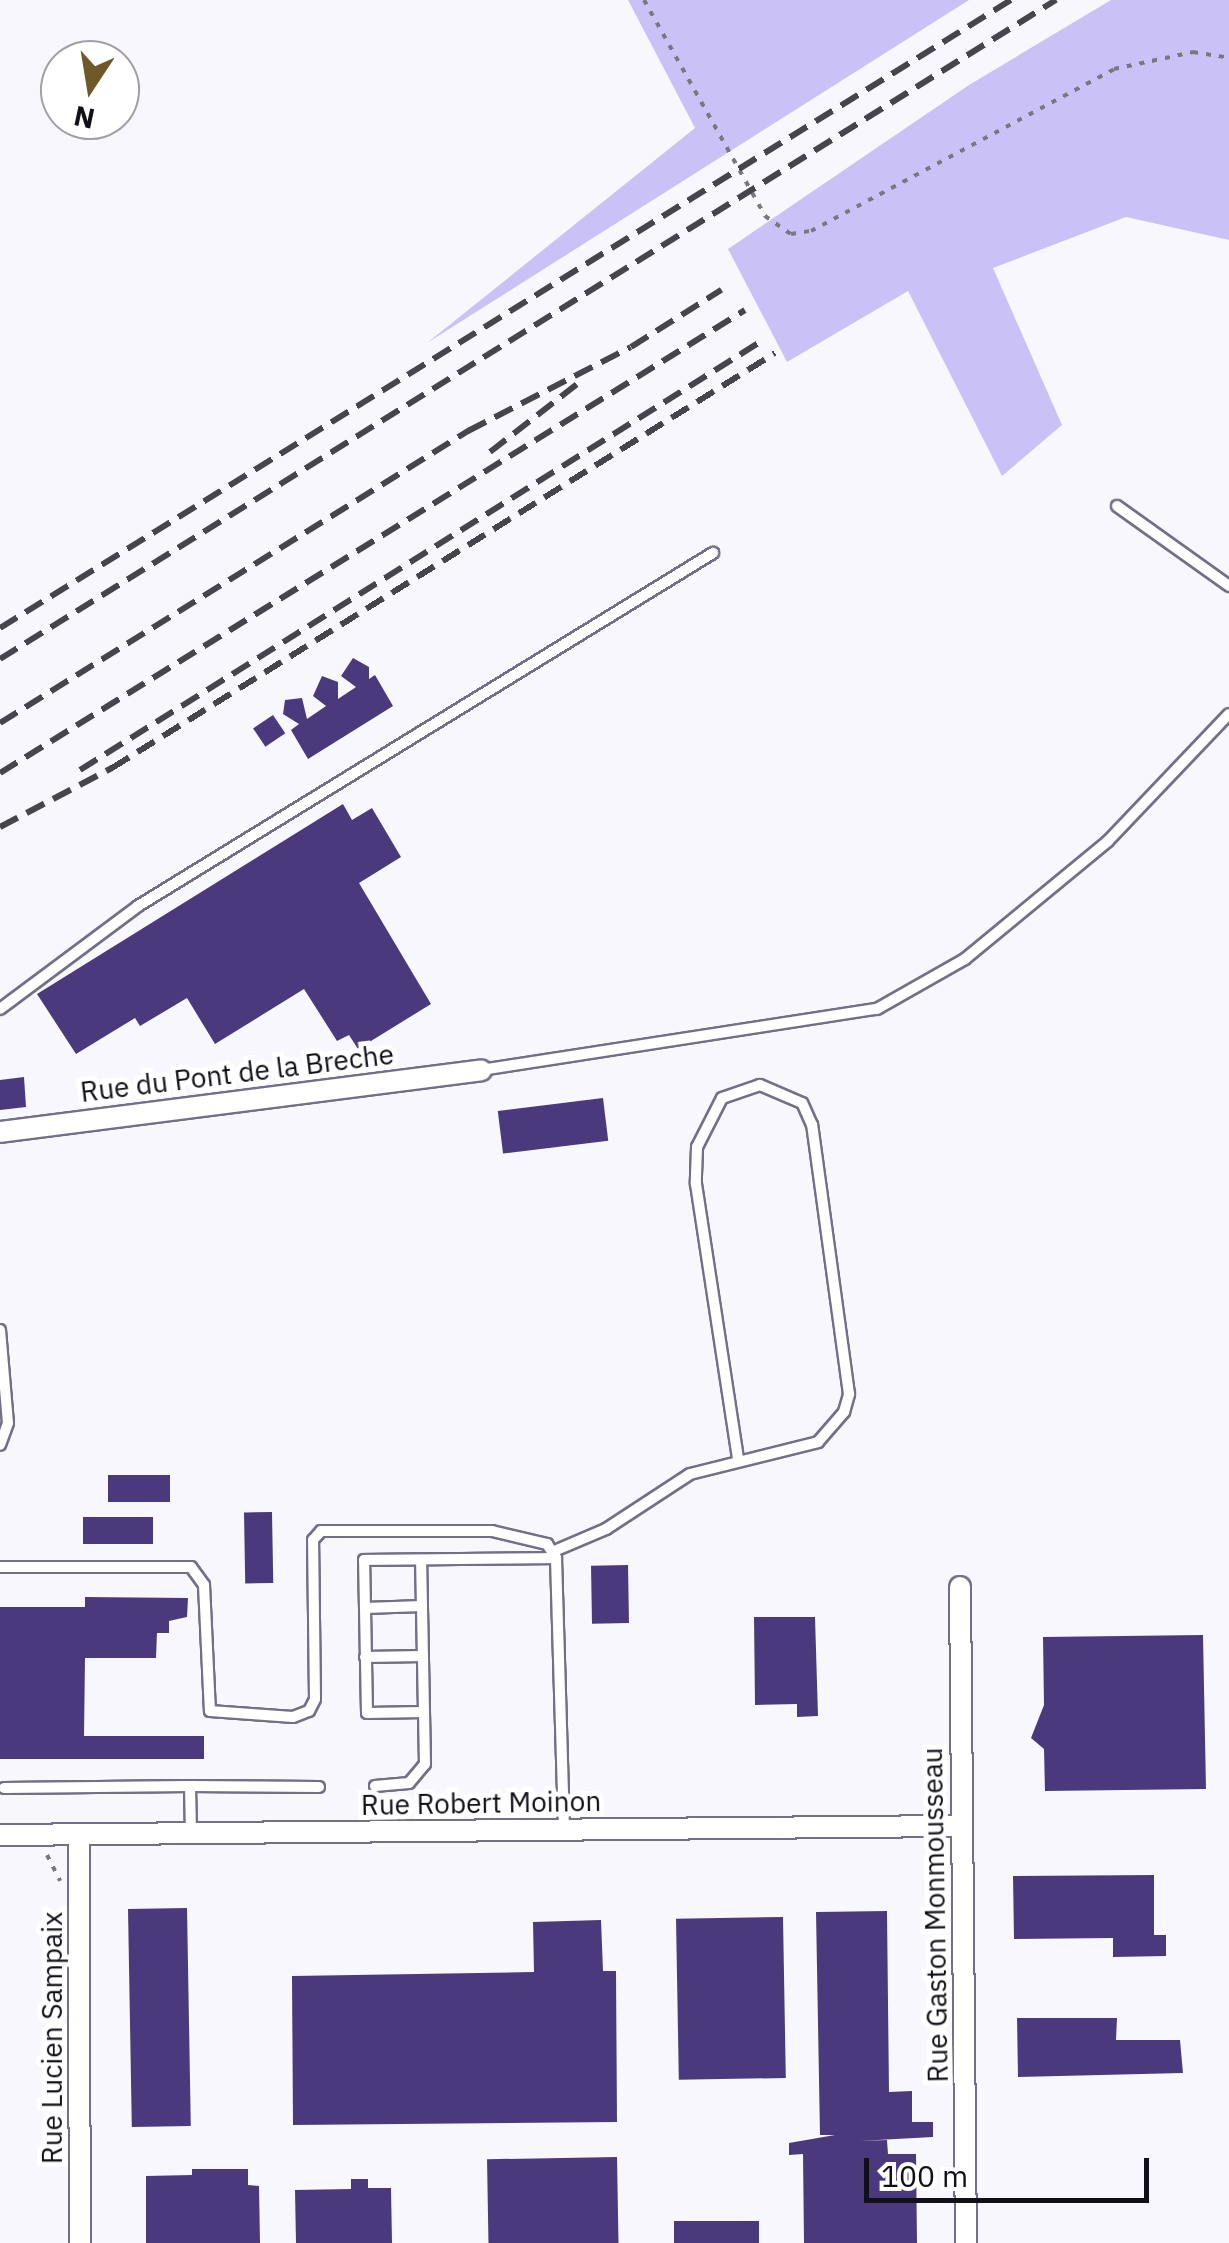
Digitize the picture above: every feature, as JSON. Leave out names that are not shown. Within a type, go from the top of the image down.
[{"type":"street","name":"Rue du Pont de la Breche","points":[[0,1132],[481,1070]]},
{"type":"street","name":"Rue Gaston Monmousseau","points":[[960,1587],[966,2243]]},
{"type":"street","name":"Rue Robert Moinon","points":[[0,1835],[962,1826]]},
{"type":"street","name":"Rue Lucien Sampaix","points":[[80,1834],[80,2243]]},
{"type":"lane","points":[[1117,506],[1229,586]]},
{"type":"lane","points":[[0,1009],[138,906],[714,552]]},
{"type":"lane","points":[[481,1070],[877,1009],[966,959],[1094,853],[1229,714]]},
{"type":"lane","points":[[424,1712],[366,1713],[364,1560],[554,1555],[606,1529],[690,1474],[738,1458],[818,1442],[844,1412],[849,1394],[812,1125],[802,1103],[760,1085],[722,1098],[697,1147],[696,1184],[738,1458]]},
{"type":"lane","points":[[0,1330],[8,1422],[0,1444]]},
{"type":"lane","points":[[0,1567],[191,1567],[204,1584],[210,1711],[292,1717],[309,1711],[315,1700],[314,1540],[321,1531],[492,1531],[527,1536],[554,1555]]},
{"type":"lane","points":[[554,1555],[564,1830]]},
{"type":"lane","points":[[375,1786],[400,1787],[418,1776],[425,1764],[421,1560]]},
{"type":"lane","points":[[364,1608],[422,1606]]},
{"type":"lane","points":[[365,1657],[423,1656]]},
{"type":"lane","points":[[190,1786],[191,1833]]},
{"type":"lane","points":[[4,1788],[319,1786]]},
{"type":"path","points":[[644,0],[765,216],[791,234],[812,231],[1114,70],[1193,52],[1229,58]]},
{"type":"path","points":[[38,1850],[52,1860],[56,1879],[79,1883]]},
{"type":"shaded area","points":[[628,0],[969,0],[427,343],[695,128]]},
{"type":"shaded area","points":[[1111,0],[1229,0],[1229,240],[1126,217],[993,268],[1062,425],[1002,476],[908,291],[787,362],[728,249],[969,85]]},
{"type":"building","points":[[353,658],[369,667],[369,679],[375,675],[393,706],[308,759],[291,730],[299,724],[283,714],[285,700],[302,698],[307,719],[326,706],[313,696],[322,676],[338,682],[338,699],[356,687],[341,676]]},
{"type":"building","points":[[273,715],[285,733],[265,747],[253,728]]},
{"type":"building","points":[[343,804],[352,820],[372,808],[401,857],[359,883],[431,1004],[358,1049],[349,1035],[337,1041],[304,989],[215,1044],[187,998],[140,1026],[135,1018],[76,1054],[37,994]]},
{"type":"building","points":[[24,1077],[26,1107],[0,1110],[0,1080]]},
{"type":"building","points":[[603,1098],[608,1141],[503,1154],[498,1111]]},
{"type":"building","points":[[108,1475],[170,1475],[170,1502],[108,1502]]},
{"type":"building","points":[[244,1512],[272,1512],[273,1583],[245,1583]]},
{"type":"building","points":[[83,1517],[153,1517],[153,1544],[83,1544]]},
{"type":"building","points":[[628,1565],[629,1623],[592,1624],[591,1566]]},
{"type":"building","points":[[85,1597],[188,1598],[187,1617],[169,1621],[169,1633],[157,1633],[156,1658],[85,1658],[84,1736],[204,1736],[204,1759],[0,1759],[0,1607],[85,1607]]},
{"type":"building","points":[[754,1617],[815,1617],[818,1716],[797,1717],[797,1704],[755,1705]]},
{"type":"building","points":[[1203,1635],[1206,1789],[1045,1791],[1044,1749],[1031,1738],[1044,1705],[1043,1637]]},
{"type":"building","points":[[1154,1875],[1154,1935],[1166,1935],[1166,1956],[1113,1957],[1113,1938],[1014,1939],[1013,1876]]},
{"type":"building","points":[[187,1908],[191,2126],[132,2127],[128,1909]]},
{"type":"building","points":[[887,1911],[889,2092],[912,2091],[912,2122],[933,2122],[933,2137],[859,2141],[887,2140],[888,2154],[916,2154],[917,2243],[804,2243],[803,2154],[789,2155],[789,2143],[835,2135],[820,2135],[816,1912]]},
{"type":"building","points":[[783,1917],[786,2078],[679,2080],[676,1919]]},
{"type":"building","points":[[601,1920],[603,1971],[616,1971],[617,2122],[293,2125],[292,1976],[534,1972],[533,1922]]},
{"type":"building","points":[[1017,2018],[1117,2018],[1116,2040],[1180,2040],[1183,2073],[1018,2077]]},
{"type":"building","points":[[617,2157],[619,2243],[488,2243],[487,2159]]},
{"type":"building","points":[[192,2169],[248,2169],[248,2185],[259,2186],[260,2243],[146,2243],[146,2176],[192,2175]]},
{"type":"building","points":[[351,2179],[368,2179],[368,2188],[391,2188],[392,2243],[296,2243],[295,2190],[351,2189]]},
{"type":"building","points":[[674,2221],[759,2221],[759,2243],[674,2243]]},
{"type":"railway","points":[[0,628],[1011,0]]},
{"type":"railway","points":[[0,659],[1056,0]]},
{"type":"railway","points":[[0,723],[468,431],[631,347],[721,290]]},
{"type":"railway","points":[[0,773],[745,310]]},
{"type":"railway","points":[[80,770],[763,340]]},
{"type":"railway","points":[[0,827],[112,768],[775,353]]},
{"type":"railway","points":[[490,452],[577,384]]}]
